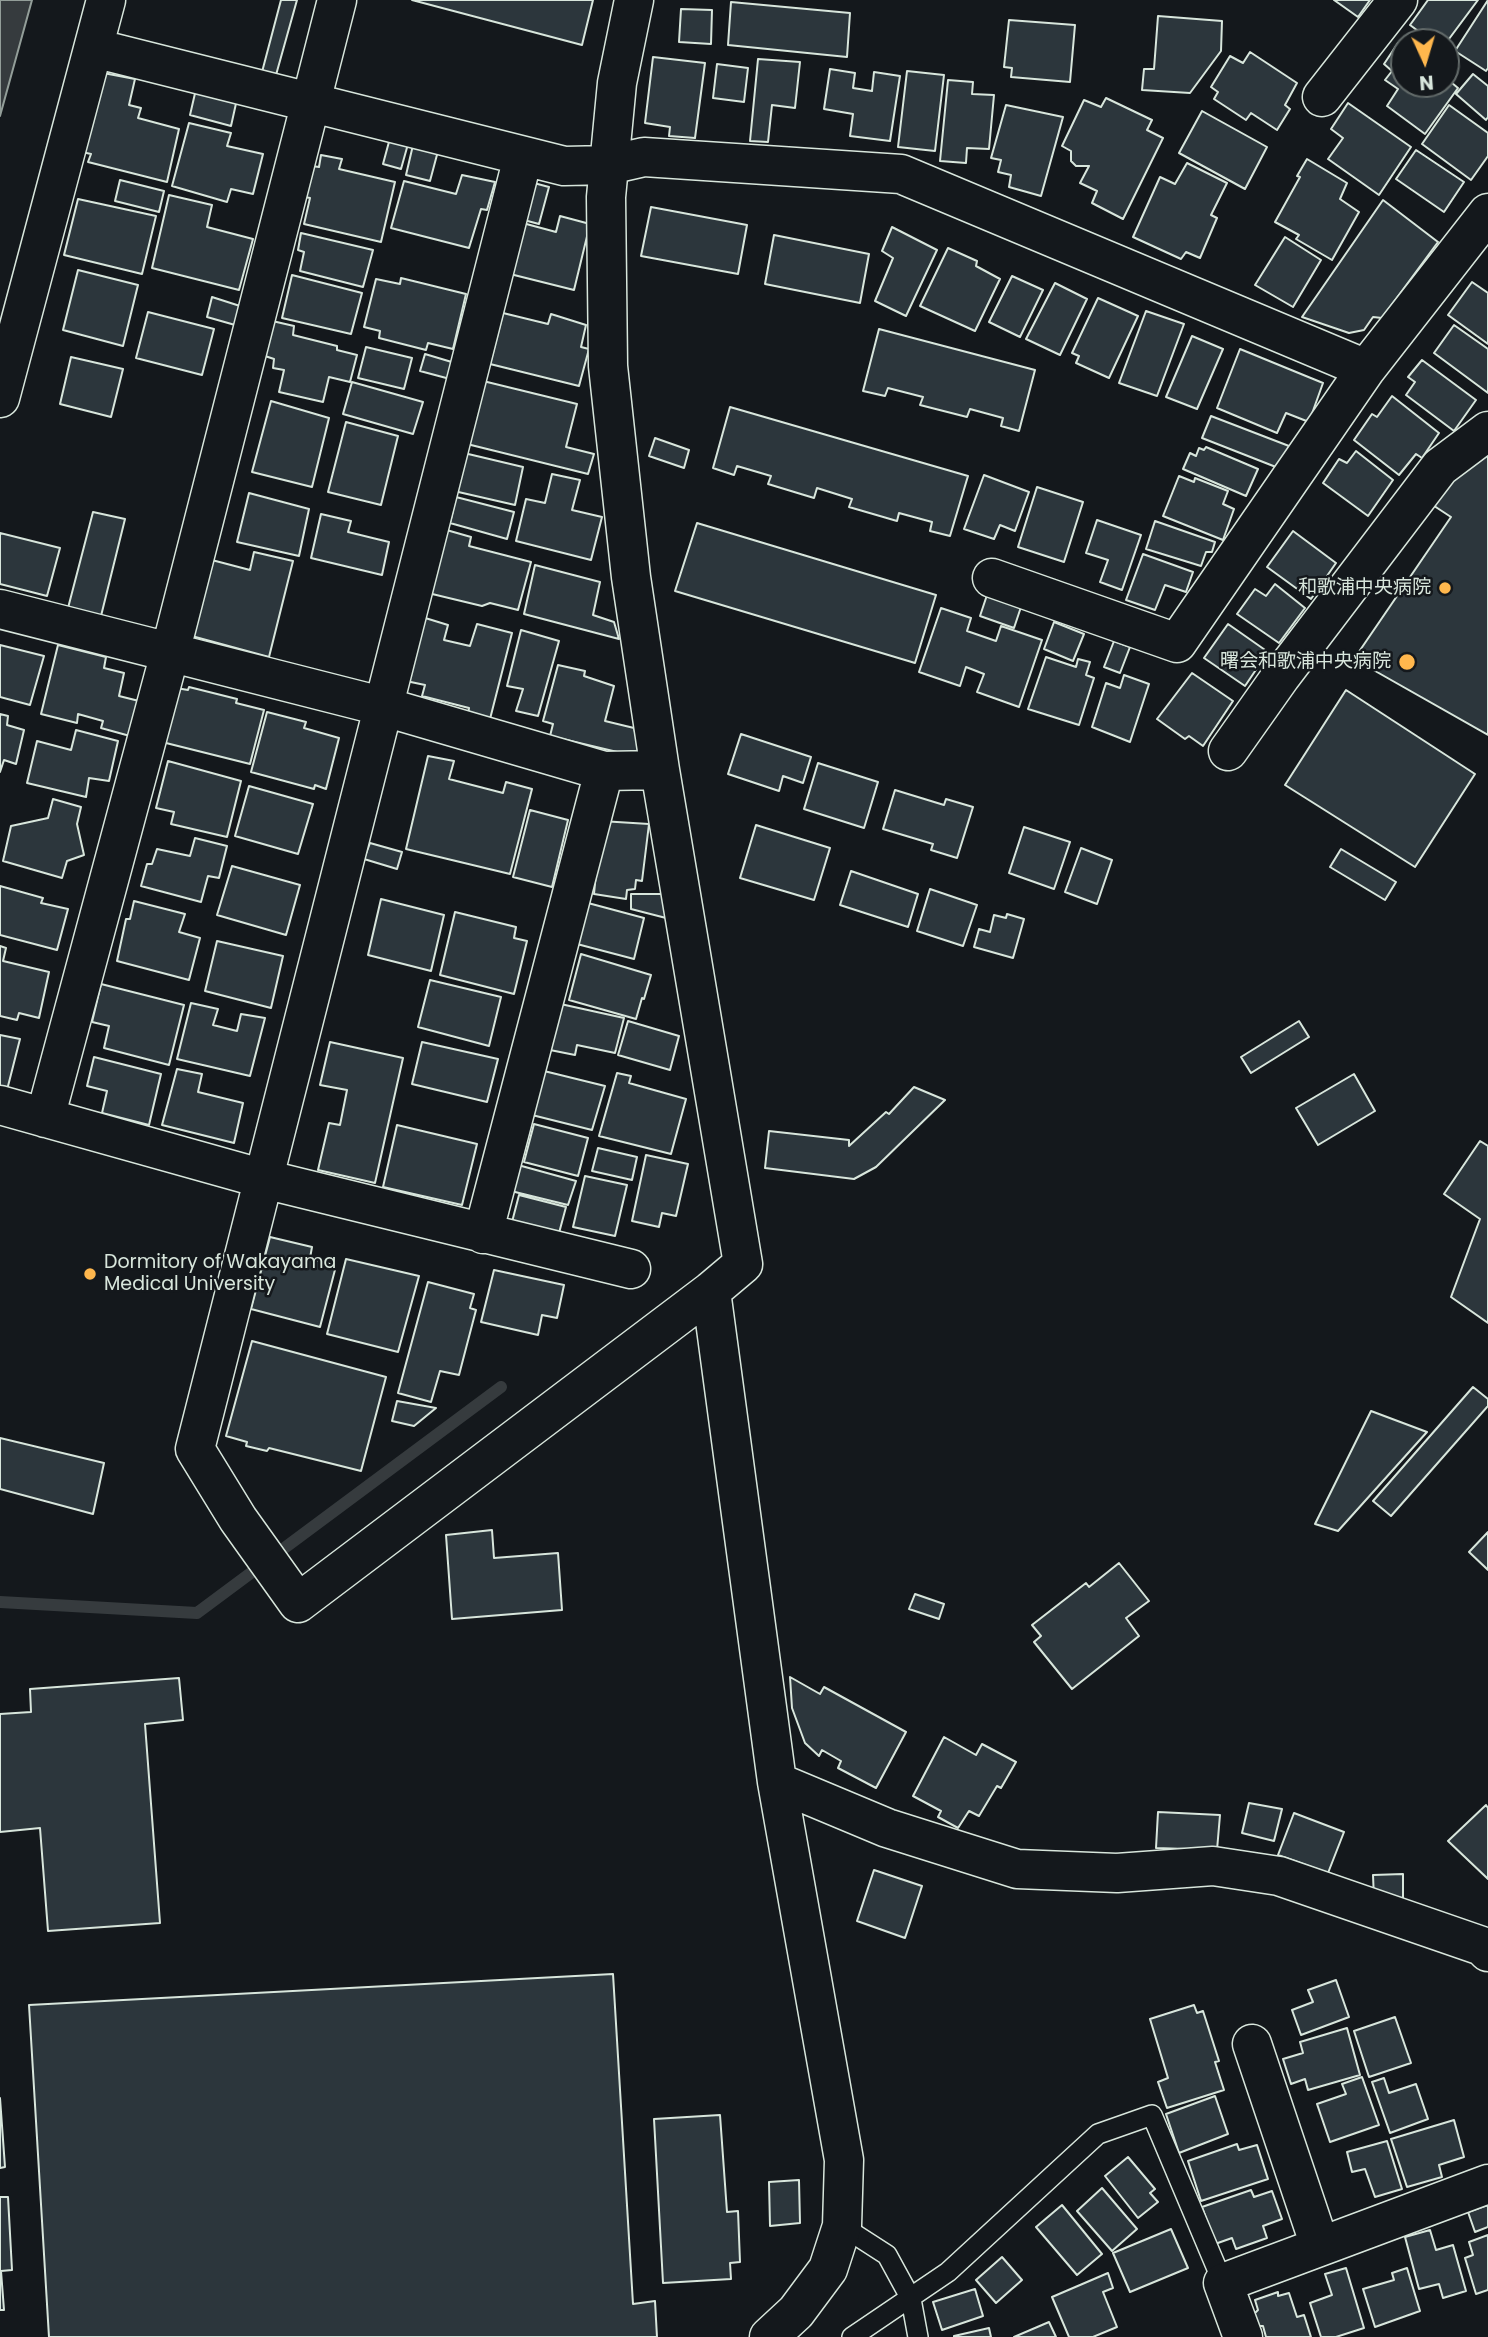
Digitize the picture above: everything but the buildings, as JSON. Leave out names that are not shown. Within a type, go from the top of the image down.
[{"type":"street","points":[[0,398],[106,0]]},
{"type":"street","points":[[44,1118],[170,653],[337,0]]},
{"type":"street","points":[[523,157],[195,1449],[238,1519],[298,1603],[711,1292],[743,1264],[660,770],[631,578],[608,366],[606,197],[617,83],[634,0]]},
{"type":"street","points":[[1322,97],[1398,0]]},
{"type":"street","points":[[94,48],[564,166],[609,165],[644,157],[901,174],[1366,369]]},
{"type":"street","points":[[992,578],[1177,643],[1366,369],[1488,213]]},
{"type":"street","points":[[1228,751],[1281,676],[1440,467],[1488,431]]},
{"type":"street","points":[[0,609],[385,707],[604,771],[660,770]]},
{"type":"street","points":[[483,1234],[604,771]]},
{"type":"street","points":[[0,1105],[264,1178],[631,1269]]},
{"type":"street","points":[[711,1292],[777,1782],[844,2160],[842,2226],[828,2269],[796,2312],[769,2337]]},
{"type":"street","points":[[777,1782],[887,1828],[1017,1869],[1117,1873],[1213,1866],[1279,1876],[1482,1946],[1488,1952]]},
{"type":"street","points":[[1252,2044],[1321,2246]]},
{"type":"street","points":[[1243,2337],[1223,2283],[1488,2185]]},
{"type":"lane","points":[[852,2337],[948,2272],[1098,2134],[1152,2115],[1223,2283]]},
{"type":"lane","points":[[842,2226],[887,2255],[911,2299],[918,2337]]},
{"type":"shaded area","points":[[0,0],[32,0],[0,116]]},
{"type":"waterway","points":[[0,1602],[197,1613],[501,1387]]},
{"type":"place","name":"和歌浦中央病院","points":[[1445,588]]},
{"type":"place","name":"曙会和歌浦中央病院","points":[[1407,662]]},
{"type":"place","name":"Dormitory of Wakayama Medical University","points":[[90,1274]]}]
